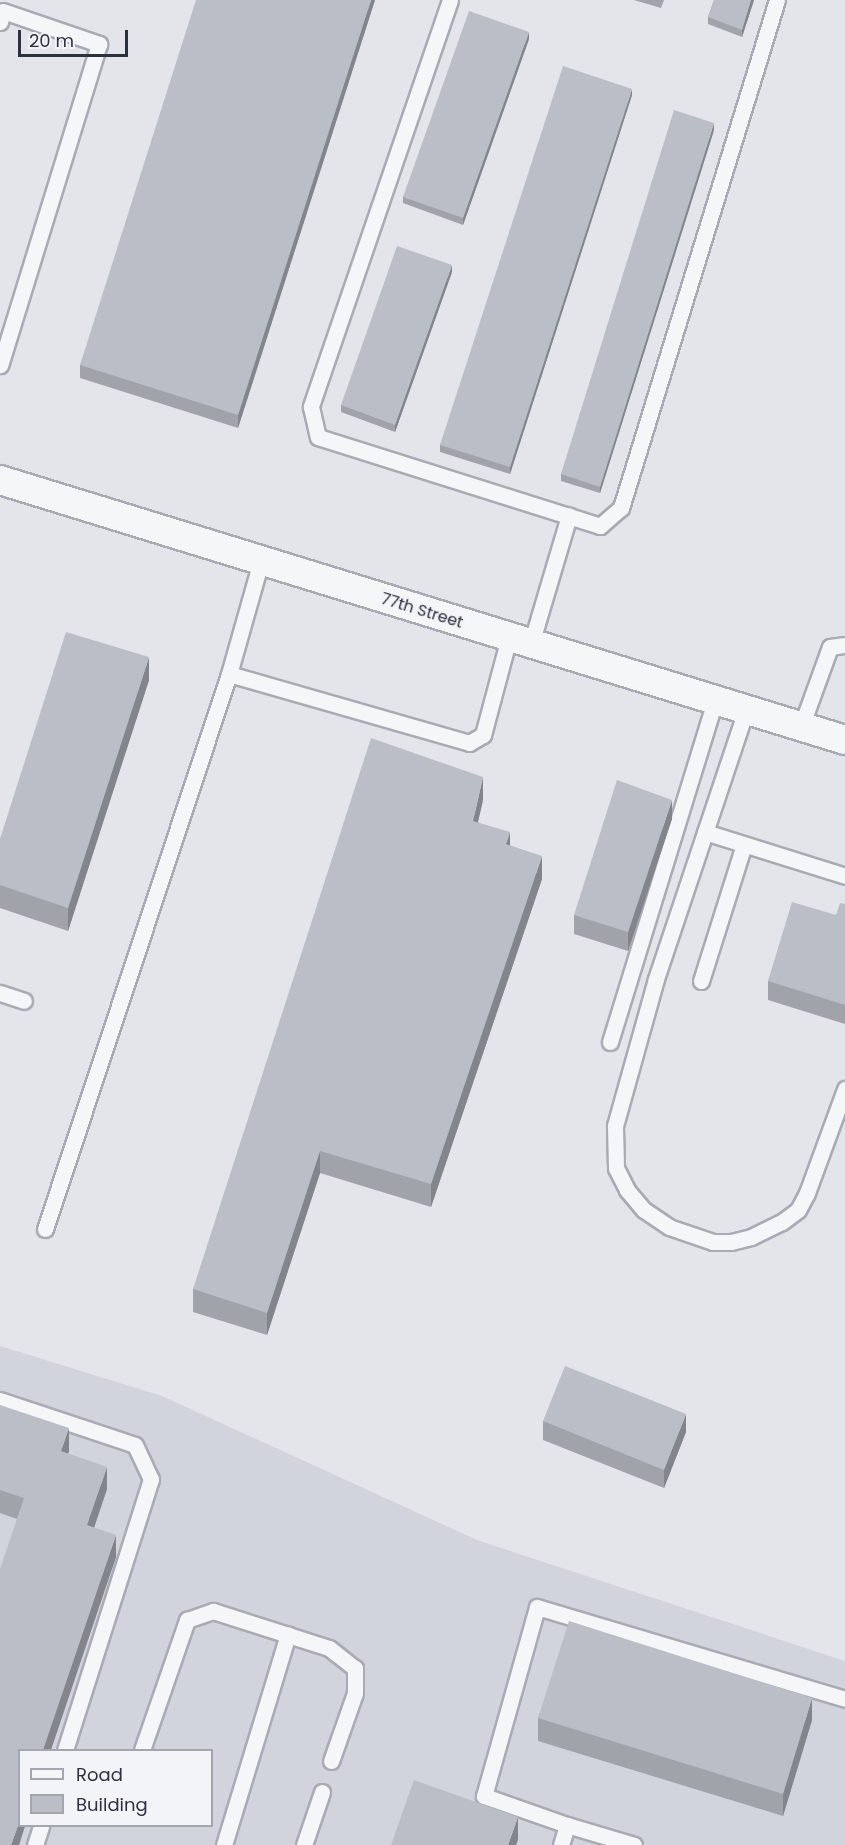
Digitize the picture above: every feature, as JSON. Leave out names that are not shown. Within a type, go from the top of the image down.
[{"type":"street","name":"77th Street","points":[[0,480],[845,740]]},
{"type":"lane","points":[[450,0],[311,407],[318,437],[600,526],[621,508],[777,0]]},
{"type":"lane","points":[[0,22],[3,11],[99,44],[0,364]]},
{"type":"lane","points":[[229,674],[469,743],[483,735],[569,516]]},
{"type":"lane","points":[[45,1229],[229,674],[261,561]]},
{"type":"lane","points":[[801,727],[830,647],[845,645]]},
{"type":"lane","points":[[610,1042],[715,700]]},
{"type":"lane","points":[[746,710],[656,979],[615,1126],[616,1168],[627,1190],[652,1215],[669,1227],[713,1242],[730,1242],[769,1229],[798,1210],[845,1089]]},
{"type":"lane","points":[[705,832],[845,876]]},
{"type":"lane","points":[[701,981],[744,845]]},
{"type":"lane","points":[[0,993],[24,1000]]},
{"type":"lane","points":[[0,1400],[135,1445],[151,1479],[65,1749]]},
{"type":"lane","points":[[634,1845],[484,1796],[537,1607],[845,1699]]},
{"type":"lane","points":[[142,1749],[187,1620],[213,1611],[329,1648],[355,1668],[355,1693],[331,1761]]},
{"type":"lane","points":[[224,1845],[288,1634]]},
{"type":"lane","points":[[304,1845],[322,1792]]},
{"type":"lane","points":[[561,1845],[567,1825]]},
{"type":"lane","points":[[35,1845],[41,1827]]},
{"type":"shaded area","points":[[0,1346],[162,1396],[477,1540],[845,1661],[845,1845],[0,1845]]},
{"type":"building","points":[[196,0],[371,0],[238,415],[80,365]]},
{"type":"building","points":[[714,0],[751,0],[742,30],[708,17]]},
{"type":"building","points":[[469,11],[529,32],[463,218],[403,197]]},
{"type":"building","points":[[563,66],[632,89],[510,467],[440,445]]},
{"type":"building","points":[[674,110],[714,123],[600,487],[561,474]]},
{"type":"building","points":[[397,246],[452,265],[395,425],[341,405]]},
{"type":"building","points":[[66,632],[149,657],[68,908],[0,885],[0,839]]},
{"type":"building","points":[[371,738],[483,777],[473,821],[510,832],[506,844],[542,856],[431,1184],[320,1151],[267,1313],[193,1289]]},
{"type":"building","points":[[617,780],[672,800],[628,932],[574,915]]},
{"type":"building","points":[[792,902],[836,915],[840,903],[845,904],[845,1005],[768,981]]},
{"type":"building","points":[[565,1366],[686,1414],[664,1470],[543,1421]]},
{"type":"building","points":[[0,1405],[69,1428],[61,1451],[107,1467],[87,1525],[116,1535],[43,1749],[18,1749],[18,1826],[11,1845],[0,1845],[0,1569],[24,1498],[0,1490]]},
{"type":"building","points":[[569,1621],[812,1698],[783,1794],[538,1718]]},
{"type":"building","points":[[414,1780],[518,1817],[508,1845],[391,1845]]}]
